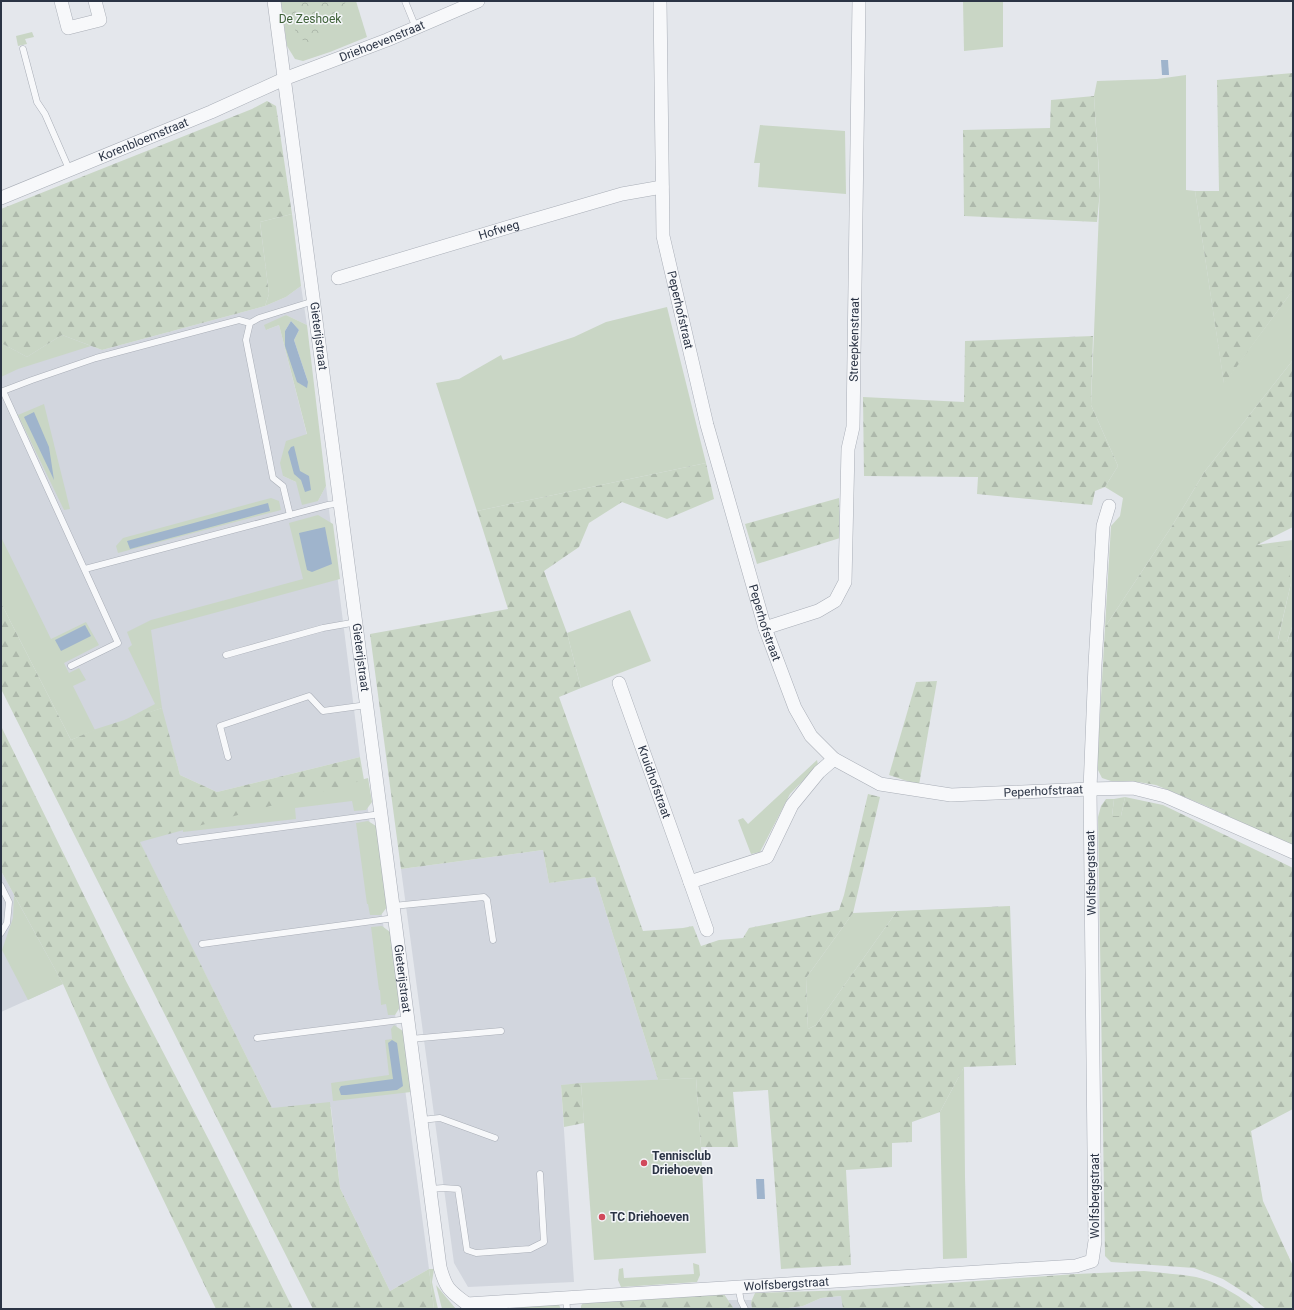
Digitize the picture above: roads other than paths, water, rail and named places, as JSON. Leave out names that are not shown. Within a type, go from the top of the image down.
[{"type":"street","points":[[61,1],[68,28],[100,20],[95,1]]},
{"type":"street","name":"Gieterijstraat","points":[[274,1],[305,243],[368,705],[440,1267],[444,1283],[467,1306]]},
{"type":"street","name":"Driehoevenstraat","points":[[284,79],[416,28],[478,1]]},
{"type":"street","name":"Peperhofstraat","points":[[660,1],[663,236],[707,425],[765,628],[795,708],[811,736],[834,759],[880,784],[951,795],[1133,788],[1165,796],[1293,852]]},
{"type":"street","name":"Streepkenstraat","points":[[765,628],[818,611],[835,600],[845,582],[848,449],[853,427],[859,1]]},
{"type":"street","name":"Korenbloemstraat","points":[[1,198],[211,112],[284,79]]},
{"type":"street","name":"Hofweg","points":[[338,278],[622,194],[662,187]]},
{"type":"street","name":"Wolfsbergstraat","points":[[467,1306],[566,1303],[738,1286],[928,1276],[1068,1266],[1084,1264],[1092,1261],[1095,1241],[1090,789],[1103,526],[1109,506]]},
{"type":"street","name":"Kruidhofstraat","points":[[619,683],[707,930]]},
{"type":"street","points":[[690,882],[767,857],[792,805],[819,772],[834,759]]},
{"type":"lane","points":[[405,1],[416,28]]},
{"type":"lane","points":[[23,49],[37,102],[45,114],[69,169]]},
{"type":"lane","points":[[72,666],[118,643],[3,391],[96,358],[239,320],[250,323],[259,318],[314,301]]},
{"type":"lane","points":[[250,323],[246,340],[272,470],[274,478],[283,486],[290,515]]},
{"type":"lane","points":[[85,569],[328,505],[341,503]]},
{"type":"lane","points":[[226,655],[324,628],[357,622]]},
{"type":"lane","points":[[228,757],[220,726],[309,696],[323,711],[368,705]]},
{"type":"lane","points":[[180,841],[382,814]]},
{"type":"lane","points":[[1,886],[10,902],[7,923],[1,933]]},
{"type":"lane","points":[[202,944],[484,897],[487,900],[493,940]]},
{"type":"lane","points":[[257,1038],[408,1018]]},
{"type":"lane","points":[[410,1039],[501,1031]]},
{"type":"lane","points":[[421,1120],[440,1118],[495,1138]]},
{"type":"lane","points":[[430,1189],[458,1189],[467,1250],[476,1253],[530,1249],[544,1242],[540,1174]]},
{"type":"lane","points":[[738,1286],[741,1301],[745,1309]]},
{"type":"water","points":[[1161,60],[1168,60],[1169,75],[1162,75]]},
{"type":"water","points":[[291,321],[299,330],[294,340],[308,382],[307,388],[297,382],[285,346],[285,331]]},
{"type":"water","points":[[34,412],[49,447],[54,480],[24,417]]},
{"type":"water","points":[[294,446],[300,471],[309,476],[311,490],[305,492],[301,480],[294,474],[288,452],[291,447]]},
{"type":"water","points":[[268,503],[270,511],[130,549],[127,541]]},
{"type":"water","points":[[325,527],[332,564],[312,572],[307,570],[299,533]]},
{"type":"water","points":[[85,625],[91,636],[61,651],[55,640]]},
{"type":"water","points":[[392,1040],[397,1043],[403,1086],[397,1090],[341,1095],[339,1089],[341,1086],[393,1079],[388,1043]]},
{"type":"water","points":[[756,1179],[764,1179],[765,1199],[757,1199]]},
{"type":"place","name":"Tennisclub Driehoeven","points":[[644,1163]]},
{"type":"place","name":"TC Driehoeven","points":[[602,1217]]},
{"type":"park label","name":"De Zeshoek","points":[[310,19]]}]
